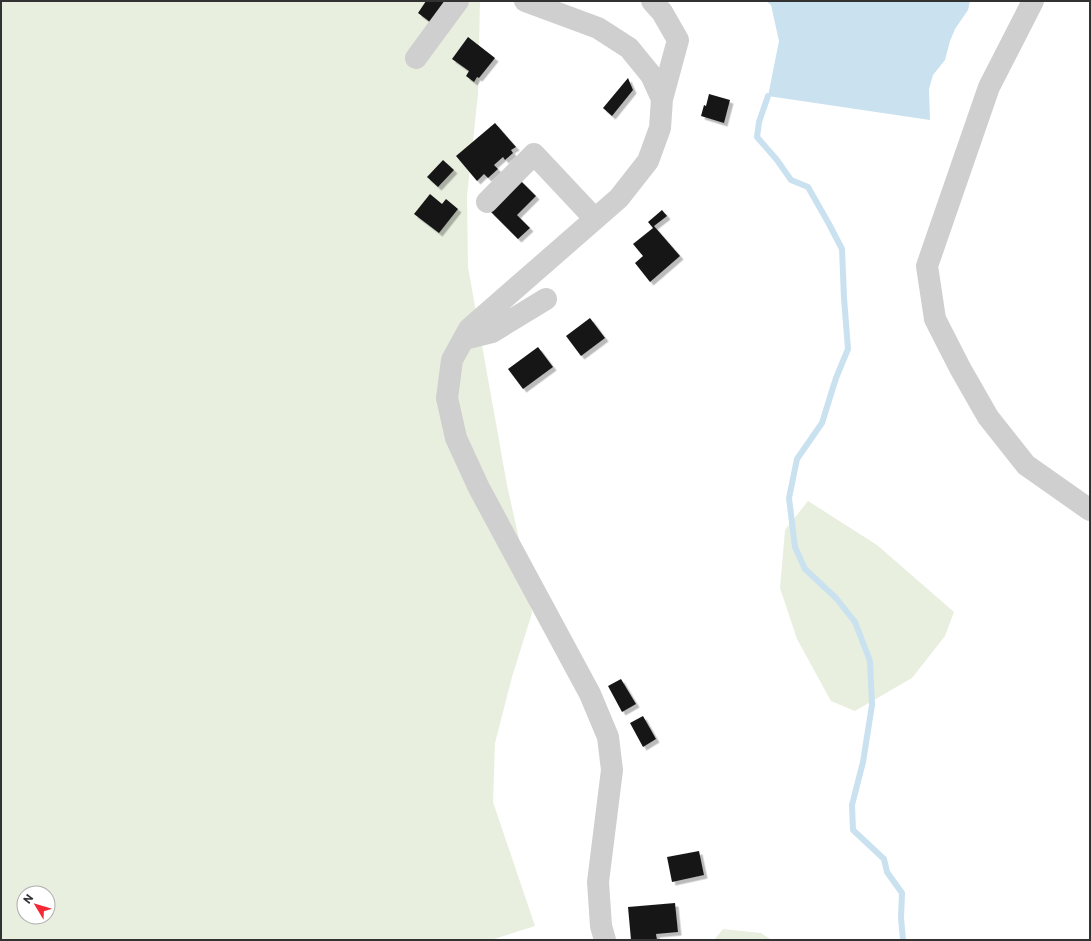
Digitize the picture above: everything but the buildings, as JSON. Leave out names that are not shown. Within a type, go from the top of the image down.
[{"type":"street","points":[[416,58],[458,1]]},
{"type":"street","points":[[526,1],[598,28],[629,48],[651,75],[662,99]]},
{"type":"street","points":[[605,940],[601,926],[598,882],[612,770],[608,736],[590,694],[479,488],[456,438],[447,398],[452,360],[469,329],[619,198],[648,161],[660,128],[662,99],[678,40],[662,12],[652,1]]},
{"type":"street","points":[[1033,1],[989,87],[927,266],[936,319],[960,368],[988,417],[1026,465],[1090,510]]},
{"type":"street","points":[[486,202],[534,154],[595,219]]},
{"type":"street","points":[[464,339],[492,332],[546,299]]},
{"type":"green space","points":[[1,1],[480,1],[478,94],[467,196],[468,267],[507,485],[525,566],[532,613],[512,677],[495,743],[493,802],[535,926],[491,940],[1,940]]},
{"type":"green space","points":[[808,501],[877,545],[954,612],[945,636],[912,678],[855,711],[831,701],[797,639],[780,588],[785,530]]},
{"type":"green space","points":[[723,929],[761,933],[772,940],[714,940]]},
{"type":"water","points":[[766,1],[970,1],[968,10],[955,29],[945,60],[933,75],[929,89],[930,120],[768,96],[779,41],[771,5]]},
{"type":"waterway","points":[[768,96],[759,122],[757,137],[777,160],[791,180],[808,187],[842,249],[848,349],[836,378],[822,423],[797,459],[789,498],[795,547],[805,569],[836,598],[855,622],[870,661],[872,705],[863,762],[852,805],[853,830],[884,859],[887,872],[902,893],[901,918],[903,940]]}]
